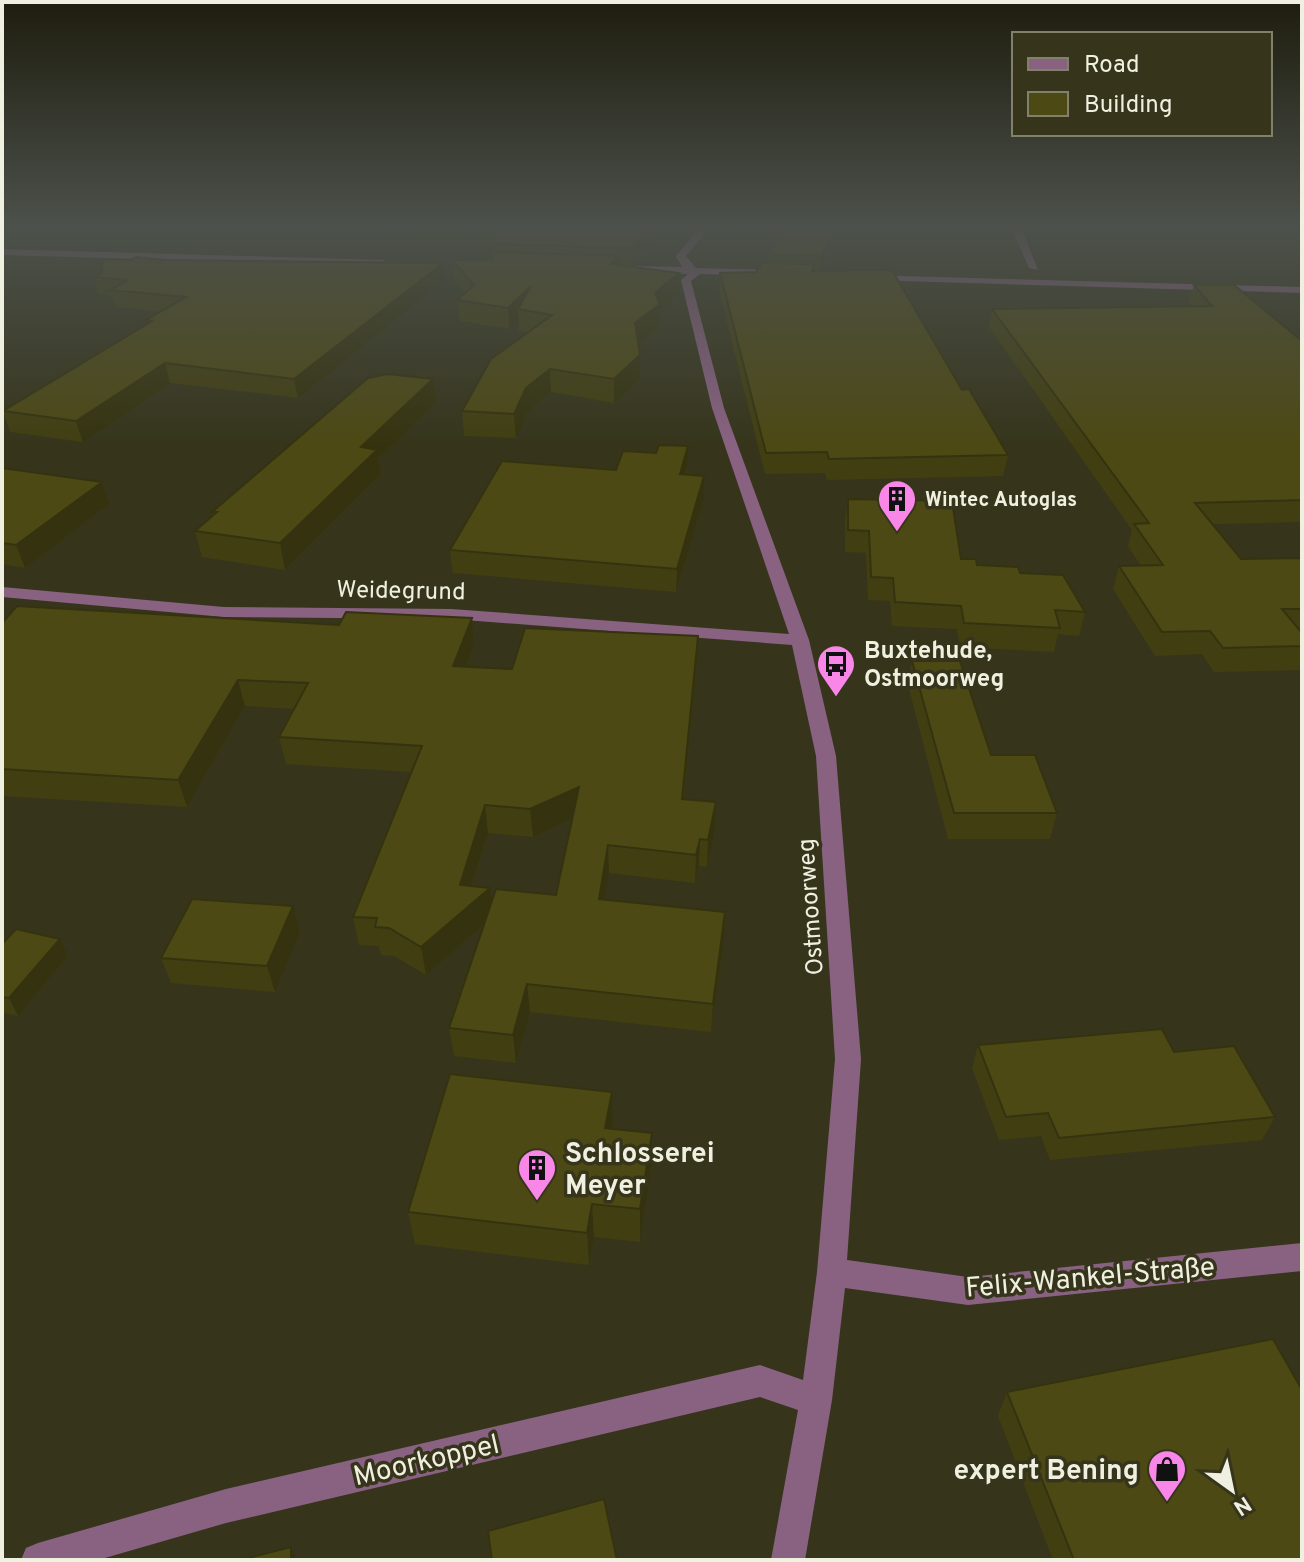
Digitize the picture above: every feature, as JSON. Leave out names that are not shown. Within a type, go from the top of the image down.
[{"type":"street","name":"Ostmoorweg","points":[[690,298],[718,408],[800,640],[826,756],[848,1059],[832,1272],[816,1400],[788,1560]]},
{"type":"street","name":"Weidegrund","points":[[2,592],[224,612],[451,614],[800,640]]},
{"type":"street","name":"Felix-Wankel-Straße","points":[[832,1272],[968,1291],[1302,1257]]},
{"type":"street","name":"Moorkoppel","points":[[38,1560],[226,1506],[760,1381],[816,1400]]},
{"type":"building","points":[[184,298],[398,298],[294,379],[165,363],[76,421],[3,411],[152,321],[146,320]]},
{"type":"building","points":[[459,298],[519,298],[508,308],[457,300]]},
{"type":"building","points":[[524,298],[657,298],[660,304],[635,323],[640,355],[614,379],[550,369],[526,388],[514,414],[462,411],[491,359],[552,315],[518,309]]},
{"type":"building","points":[[726,298],[908,298],[962,390],[969,389],[1008,455],[829,459],[827,452],[766,453]]},
{"type":"building","points":[[1205,298],[1250,298],[1302,341],[1302,500],[1195,503],[1241,559],[1302,558],[1302,609],[1282,609],[1302,633],[1302,646],[1223,648],[1210,631],[1162,632],[1119,566],[1163,565],[1134,524],[1149,523],[992,309],[1212,306]]},
{"type":"building","points":[[388,374],[433,379],[361,447],[377,450],[280,543],[195,531],[217,512],[212,512],[368,378]]},
{"type":"building","points":[[659,445],[688,446],[680,474],[704,476],[677,569],[450,550],[502,461],[616,470],[623,451],[656,453]]},
{"type":"building","points":[[2,468],[102,482],[16,545],[2,543]]},
{"type":"building","points":[[848,499],[952,501],[961,559],[976,559],[977,565],[1018,567],[1020,573],[1063,575],[1085,612],[1055,610],[1060,628],[964,623],[961,606],[895,602],[893,578],[871,577],[869,531],[848,530]]},
{"type":"building","points":[[17,606],[339,625],[346,612],[472,618],[453,666],[512,669],[525,628],[698,636],[682,799],[716,802],[708,840],[700,839],[696,855],[608,845],[599,899],[725,912],[713,1004],[527,984],[513,1035],[449,1028],[496,889],[556,895],[579,787],[530,809],[485,805],[460,885],[490,888],[421,947],[389,928],[375,927],[377,918],[353,917],[422,746],[279,737],[308,683],[238,680],[178,780],[2,769],[2,623]]},
{"type":"building","points":[[912,661],[960,661],[991,755],[1035,755],[1057,813],[954,813]]},
{"type":"building","points":[[192,899],[293,906],[267,966],[161,958]]},
{"type":"building","points":[[16,929],[60,939],[9,998],[2,997],[2,944]]},
{"type":"building","points":[[1162,1029],[1174,1052],[1234,1046],[1275,1117],[1059,1138],[1048,1113],[1006,1117],[978,1045]]},
{"type":"building","name":"Schlosserei Meyer","points":[[450,1074],[612,1092],[605,1128],[652,1133],[640,1209],[592,1204],[587,1233],[408,1212]]},
{"type":"building","name":"expert Bening","points":[[1273,1339],[1302,1390],[1302,1560],[1074,1560],[1007,1392]]},
{"type":"building","points":[[604,1499],[617,1560],[492,1560],[488,1531]]},
{"type":"building","points":[[291,1547],[291,1560],[240,1560]]},
{"type":"place","name":"Wintec Autoglas","points":[[897,533]]},
{"type":"place","name":"Buxtehude, Ostmoorweg","points":[[836,698]]},
{"type":"place","name":"Schlosserei Meyer","points":[[537,1202]]},
{"type":"place","name":"expert Bening","points":[[1167,1503]]}]
